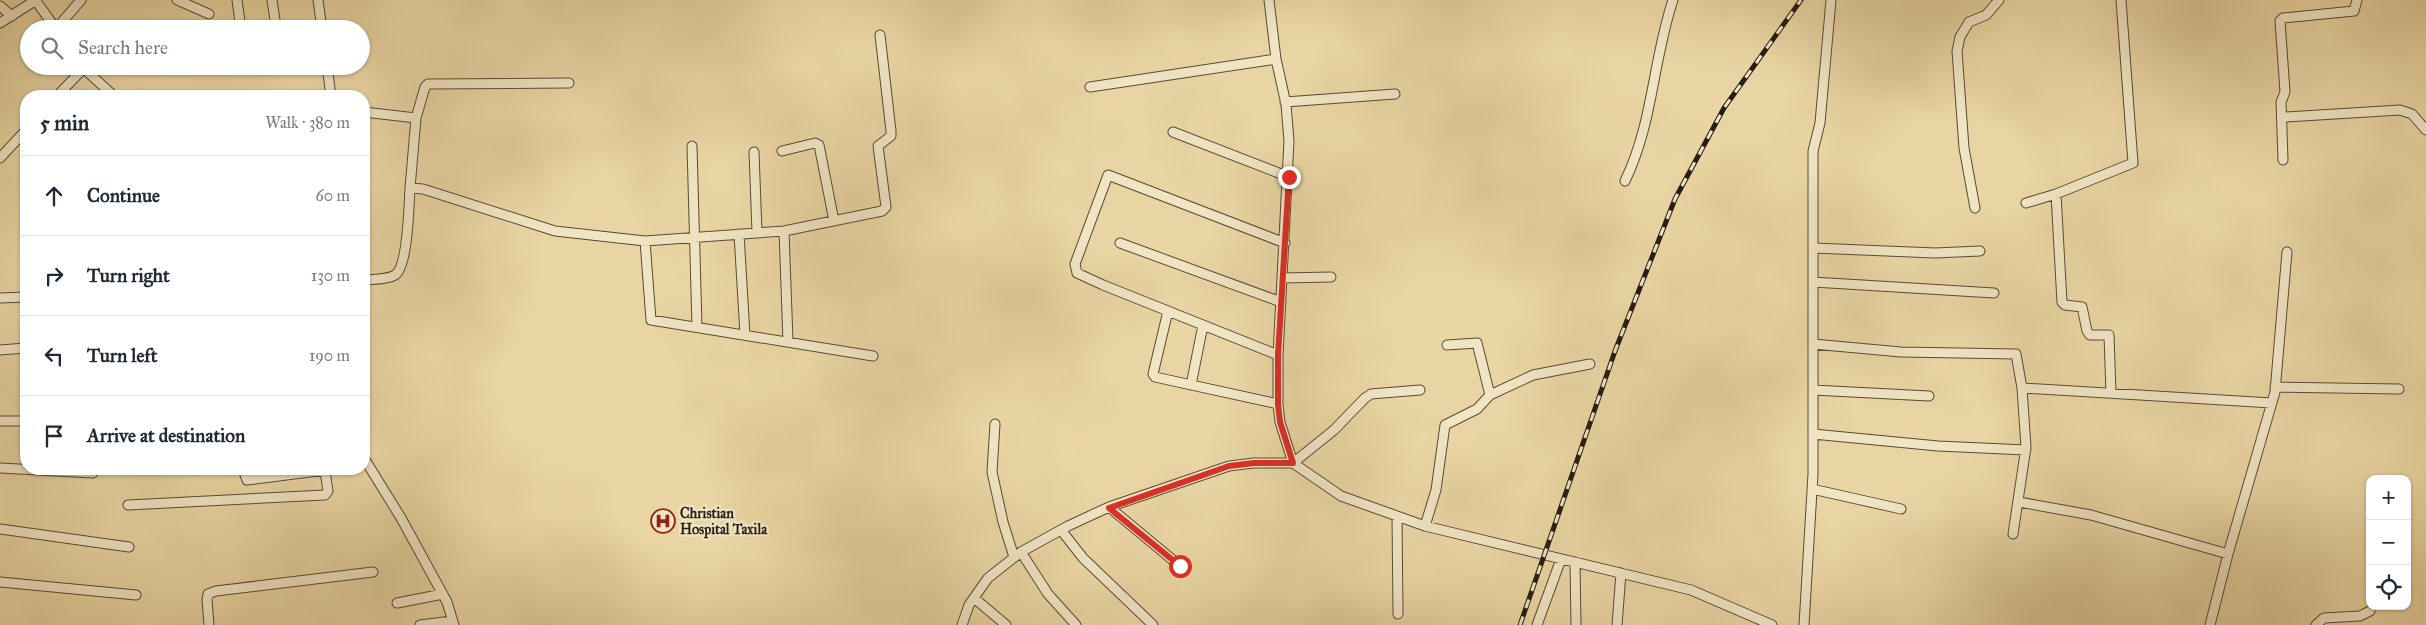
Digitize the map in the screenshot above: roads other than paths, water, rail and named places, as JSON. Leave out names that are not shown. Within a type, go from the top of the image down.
[{"type":"street","points":[[0,23],[36,0],[50,20]]},
{"type":"street","points":[[64,20],[81,0]]},
{"type":"street","points":[[177,0],[209,14]]},
{"type":"street","points":[[237,0],[240,20]]},
{"type":"street","points":[[272,0],[276,20]]},
{"type":"street","points":[[318,0],[321,20]]},
{"type":"street","points":[[1269,0],[1276,58],[1285,102],[1289,141],[1289,177],[1278,355],[1278,404],[1280,422],[1293,463]]},
{"type":"street","points":[[1625,180],[1635,160],[1641,139],[1659,51],[1673,0]]},
{"type":"street","points":[[1804,625],[1812,490],[1813,151],[1820,124],[1831,0]]},
{"type":"street","points":[[1975,208],[1964,148],[1956,51],[1960,36],[1969,22],[1986,15],[1999,0]]},
{"type":"street","points":[[2026,204],[2134,163],[2121,0]]},
{"type":"street","points":[[2283,160],[2281,102],[2285,92],[2280,21],[2283,18],[2354,11],[2357,0]]},
{"type":"street","points":[[0,6],[12,16]]},
{"type":"street","points":[[410,188],[424,189],[555,231],[645,241],[784,231],[873,214],[882,211],[886,207],[878,146],[891,136],[880,35]]},
{"type":"street","points":[[1090,87],[1276,58]]},
{"type":"street","points":[[62,90],[76,75]]},
{"type":"street","points":[[90,75],[107,90]]},
{"type":"street","points":[[328,75],[330,90]]},
{"type":"street","points":[[370,279],[390,277],[400,270],[404,257],[416,118],[425,87],[428,84],[569,83]]},
{"type":"street","points":[[1285,102],[1395,94]]},
{"type":"street","points":[[2286,117],[2400,110],[2412,114],[2426,130]]},
{"type":"street","points":[[370,113],[416,118]]},
{"type":"street","points":[[1173,132],[1289,177]]},
{"type":"street","points":[[0,158],[20,136]]},
{"type":"street","points":[[782,151],[815,143],[819,146],[834,221]]},
{"type":"street","points":[[692,146],[697,327]]},
{"type":"street","points":[[754,152],[757,232]]},
{"type":"street","points":[[1278,355],[1077,272],[1075,264],[1108,175],[1285,243]]},
{"type":"street","points":[[2056,194],[2062,302],[2065,305],[2082,307],[2087,332],[2090,335],[2109,335],[2111,393]]},
{"type":"street","points":[[784,231],[788,342]]},
{"type":"street","points":[[739,234],[745,335]]},
{"type":"street","points":[[645,241],[651,320],[873,356]]},
{"type":"street","points":[[1120,244],[1281,302]]},
{"type":"street","points":[[1813,248],[1935,253],[1980,251]]},
{"type":"street","points":[[2210,625],[2228,554],[2272,402],[2288,252]]},
{"type":"street","points":[[1282,278],[1330,277]]},
{"type":"street","points":[[1813,282],[1994,293]]},
{"type":"street","points":[[0,298],[20,297]]},
{"type":"street","points":[[1168,311],[1153,374],[1154,377],[1278,404]]},
{"type":"street","points":[[1190,385],[1203,325]]},
{"type":"street","points":[[1447,344],[1477,343],[1490,395]]},
{"type":"street","points":[[1813,344],[1902,352],[2016,354],[2022,388],[2026,450],[2013,534]]},
{"type":"street","points":[[0,350],[20,348]]},
{"type":"street","points":[[1424,526],[1436,490],[1441,466],[1445,425],[1477,409],[1490,395],[1533,376],[1590,364]]},
{"type":"street","points":[[2275,387],[2399,389]]},
{"type":"street","points":[[2022,388],[2272,402]]},
{"type":"street","points":[[1293,463],[1334,430],[1372,394],[1420,390]]},
{"type":"street","points":[[1813,390],[1929,396]]},
{"type":"street","points":[[0,421],[20,421]]},
{"type":"street","points":[[995,424],[992,472],[1003,522],[1017,554],[1048,594],[1076,625]]},
{"type":"street","points":[[1813,434],[1938,446],[2026,450]]},
{"type":"street","points":[[962,625],[969,605],[988,578],[1017,554],[1061,530],[1109,508],[1229,466],[1254,463],[1293,463],[1341,496],[1424,526],[1692,590],[1772,625]]},
{"type":"street","points":[[0,468],[20,469]]},
{"type":"street","points":[[370,468],[401,518],[443,594],[453,623],[420,625]]},
{"type":"street","points":[[245,475],[247,480],[288,475]]},
{"type":"street","points":[[128,505],[325,495],[328,491],[329,475]]},
{"type":"street","points":[[1812,490],[1901,509]]},
{"type":"street","points":[[2019,502],[2091,515],[2228,554]]},
{"type":"street","points":[[1109,508],[1180,566]]},
{"type":"street","points":[[1397,516],[1398,614]]},
{"type":"street","points":[[0,529],[129,547]]},
{"type":"street","points":[[1061,530],[1083,558],[1153,625]]},
{"type":"street","points":[[1538,625],[1561,559]]},
{"type":"street","points":[[1575,562],[1576,625]]},
{"type":"street","points":[[209,625],[206,600],[208,594],[216,591],[373,572]]},
{"type":"street","points":[[1617,625],[1621,573]]},
{"type":"street","points":[[0,582],[136,595]]},
{"type":"street","points":[[396,604],[443,594]]},
{"type":"street","points":[[974,598],[1006,625]]},
{"type":"street","points":[[2316,625],[2324,618],[2360,616],[2370,612]]},
{"type":"railway","points":[[1520,625],[1615,351],[1675,199],[1724,108],[1801,0]]},
{"type":"place","name":"Christian Hospital Taxila","points":[[663,521]]}]
